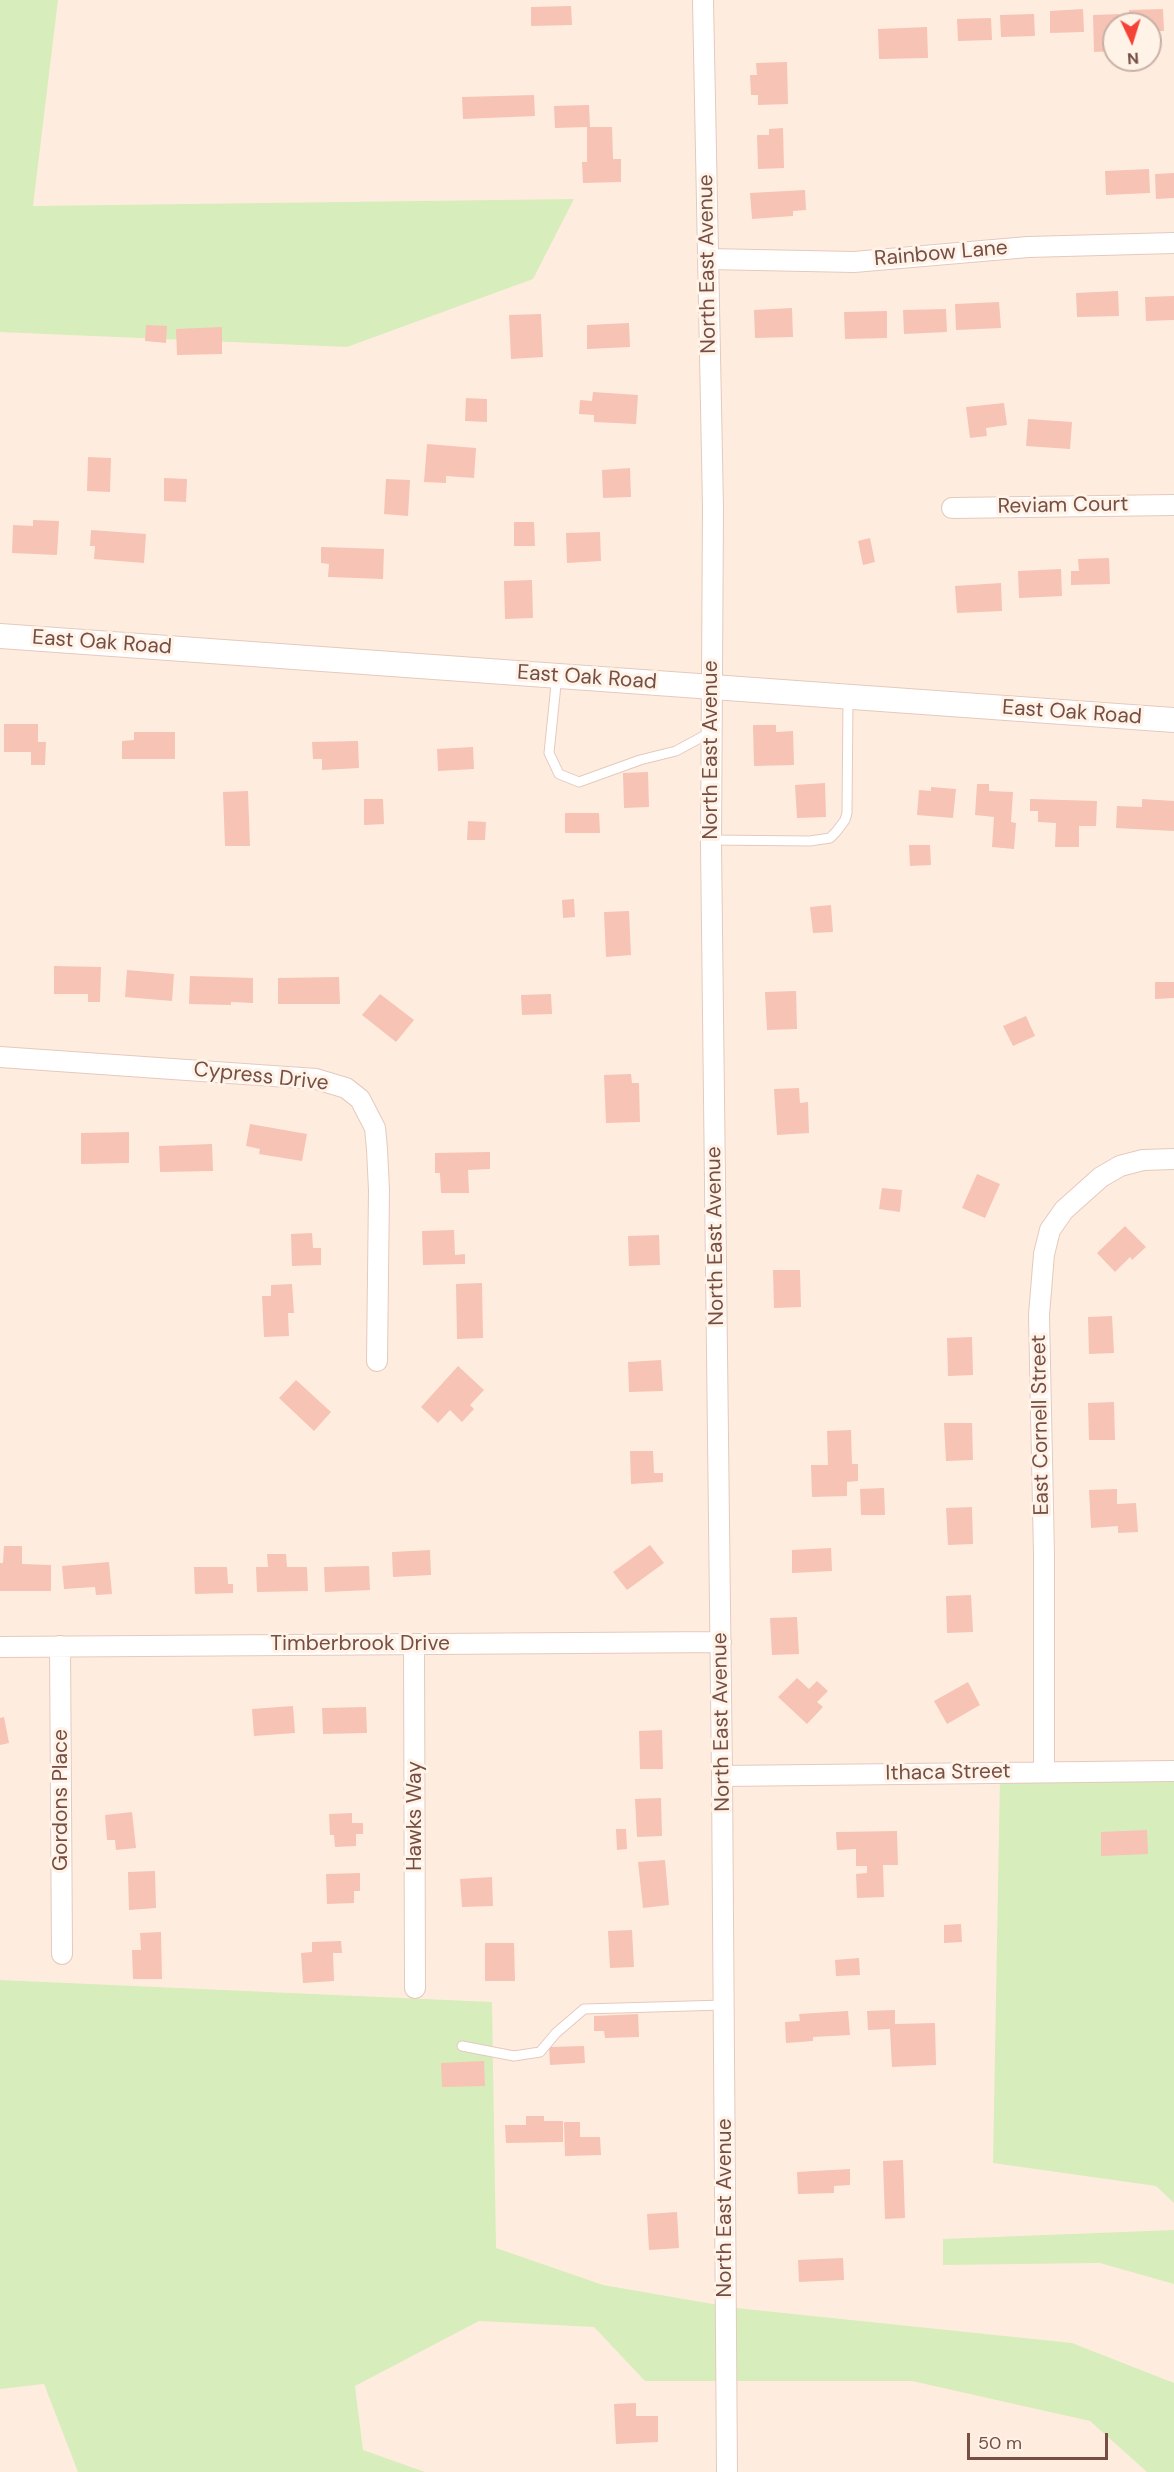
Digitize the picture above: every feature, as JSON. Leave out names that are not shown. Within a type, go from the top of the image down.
[{"type":"street","name":"North East Avenue","points":[[703,0],[712,507],[711,840],[721,1642],[727,2472]]},
{"type":"street","name":"Rainbow Lane","points":[[708,259],[854,262],[1028,247],[1174,243]]},
{"type":"street","name":"Reviam Court","points":[[952,508],[1174,505]]},
{"type":"street","name":"East Oak Road","points":[[0,636],[1174,720]]},
{"type":"street","name":"Cypress Drive","points":[[0,1057],[316,1079],[346,1088],[360,1099],[375,1128],[377,1149],[379,1190],[377,1361]]},
{"type":"street","name":"East Cornell Street","points":[[1044,1772],[1044,1555],[1039,1315],[1044,1254],[1050,1230],[1064,1210],[1101,1177],[1120,1166],[1143,1160],[1174,1159]]},
{"type":"street","name":"Timberbrook Drive","points":[[0,1647],[721,1642]]},
{"type":"street","name":"Hawks Way","points":[[414,1644],[415,1988]]},
{"type":"street","name":"Gordons Place","points":[[60,1646],[62,1954]]},
{"type":"street","name":"Ithaca Street","points":[[722,1776],[1174,1771]]},
{"type":"lane","points":[[557,675],[549,753],[559,774],[579,782],[640,760],[676,751],[711,732]]},
{"type":"lane","points":[[711,840],[822,840],[836,832],[847,813],[849,697]]},
{"type":"lane","points":[[462,2046],[514,2056],[540,2052],[556,2033],[584,2009],[724,2005]]},
{"type":"green space","points":[[0,0],[58,0],[33,206],[574,199],[533,279],[347,347],[0,332]]},
{"type":"green space","points":[[1174,1773],[1174,2203],[1156,2186],[993,2163],[1000,1775]]},
{"type":"green space","points":[[0,1980],[492,2002],[496,2248],[603,2285],[736,2308],[1072,2343],[1174,2383],[1174,2472],[1147,2472],[1090,2421],[912,2381],[645,2381],[594,2327],[479,2321],[355,2386],[363,2450],[425,2472],[78,2472],[44,2384],[0,2389]]},
{"type":"green space","points":[[1174,2230],[1174,2284],[1100,2263],[943,2265],[943,2239]]},
{"type":"building","points":[[571,6],[572,25],[531,26],[531,7]]},
{"type":"building","points":[[1083,9],[1084,32],[1050,33],[1050,11]]},
{"type":"building","points":[[1163,9],[1164,31],[1162,31],[1162,12],[1129,12],[1129,10]]},
{"type":"building","points":[[1034,14],[1035,36],[1001,37],[1000,15]]},
{"type":"building","points":[[1093,15],[1102,15],[1102,52],[1094,52]]},
{"type":"building","points":[[991,18],[992,40],[958,41],[957,19]]},
{"type":"building","points":[[927,27],[928,58],[879,59],[878,29]]},
{"type":"building","points":[[787,62],[788,104],[758,105],[758,95],[751,95],[750,75],[757,75],[756,63]]},
{"type":"building","points":[[534,95],[535,116],[463,119],[462,97]]},
{"type":"building","points":[[589,105],[590,127],[612,127],[613,159],[621,159],[621,182],[583,183],[582,162],[587,162],[587,127],[555,128],[554,106]]},
{"type":"building","points":[[783,128],[784,168],[758,169],[757,135],[769,135],[769,129]]},
{"type":"building","points":[[1149,169],[1150,193],[1106,195],[1105,171]]},
{"type":"building","points":[[1174,173],[1174,198],[1156,199],[1155,174]]},
{"type":"building","points":[[805,190],[806,210],[793,211],[793,216],[752,219],[750,193]]},
{"type":"building","points":[[1118,291],[1119,316],[1077,317],[1076,293]]},
{"type":"building","points":[[1174,296],[1174,320],[1146,321],[1145,297]]},
{"type":"building","points":[[999,302],[1001,328],[956,330],[955,304]]},
{"type":"building","points":[[792,308],[793,337],[755,338],[754,310]]},
{"type":"building","points":[[946,309],[947,332],[904,334],[903,310]]},
{"type":"building","points":[[887,311],[887,338],[845,339],[844,312]]},
{"type":"building","points":[[541,314],[543,357],[511,359],[509,315]]},
{"type":"building","points":[[629,323],[630,347],[587,349],[587,325]]},
{"type":"building","points":[[146,325],[167,326],[166,343],[145,341]]},
{"type":"building","points":[[222,327],[222,354],[177,355],[176,329]]},
{"type":"building","points":[[593,392],[638,395],[636,424],[594,422],[594,415],[579,414],[580,400],[592,401]]},
{"type":"building","points":[[466,398],[487,399],[487,422],[465,421]]},
{"type":"building","points":[[1004,403],[1007,425],[986,428],[987,436],[970,438],[966,407]]},
{"type":"building","points":[[1028,419],[1072,422],[1070,449],[1026,446]]},
{"type":"building","points":[[427,444],[476,448],[474,478],[446,476],[446,483],[424,482]]},
{"type":"building","points":[[88,457],[111,458],[110,492],[87,491]]},
{"type":"building","points":[[630,468],[631,497],[603,498],[602,470]]},
{"type":"building","points":[[164,478],[187,479],[186,502],[164,501]]},
{"type":"building","points":[[386,479],[410,480],[408,516],[384,514]]},
{"type":"building","points":[[33,520],[59,521],[57,555],[12,553],[13,525],[33,526]]},
{"type":"building","points":[[514,522],[534,522],[535,546],[514,546]]},
{"type":"building","points":[[91,530],[146,534],[144,563],[94,559],[95,546],[90,546]]},
{"type":"building","points":[[600,532],[601,561],[567,563],[566,533]]},
{"type":"building","points":[[870,538],[875,562],[863,565],[858,541]]},
{"type":"building","points":[[321,547],[384,549],[383,579],[328,577],[329,564],[321,563]]},
{"type":"building","points":[[1109,558],[1110,584],[1071,585],[1071,571],[1079,571],[1078,559]]},
{"type":"building","points":[[1061,569],[1062,596],[1019,598],[1018,571]]},
{"type":"building","points":[[532,580],[533,618],[505,619],[504,581]]},
{"type":"building","points":[[1001,583],[1002,611],[957,613],[955,586]]},
{"type":"building","points":[[4,724],[38,724],[38,742],[46,742],[45,765],[31,765],[31,752],[4,752]]},
{"type":"building","points":[[753,725],[776,725],[776,732],[793,731],[794,765],[754,766]]},
{"type":"building","points":[[134,732],[175,732],[175,759],[122,759],[122,741],[134,740]]},
{"type":"building","points":[[358,741],[359,768],[322,770],[322,759],[313,759],[312,742]]},
{"type":"building","points":[[473,747],[474,769],[438,771],[437,749]]},
{"type":"building","points":[[648,772],[649,807],[624,808],[623,773]]},
{"type":"building","points":[[825,783],[826,817],[797,818],[795,785]]},
{"type":"building","points":[[977,784],[989,784],[989,791],[1013,792],[1011,822],[1016,823],[1014,849],[992,847],[994,817],[975,815]]},
{"type":"building","points":[[931,787],[956,789],[953,818],[917,815],[919,790],[931,791]]},
{"type":"building","points":[[248,791],[250,846],[225,846],[223,792]]},
{"type":"building","points":[[364,799],[383,799],[384,824],[364,825]]},
{"type":"building","points":[[1030,799],[1097,801],[1096,826],[1079,826],[1079,847],[1055,847],[1056,823],[1038,822],[1038,811],[1030,811]]},
{"type":"building","points":[[1142,799],[1174,801],[1174,831],[1116,828],[1117,806],[1142,807]]},
{"type":"building","points":[[565,813],[599,813],[600,833],[565,833]]},
{"type":"building","points":[[468,821],[486,822],[485,840],[467,840]]},
{"type":"building","points":[[909,845],[930,845],[931,865],[910,866]]},
{"type":"building","points":[[574,899],[575,917],[563,918],[562,900]]},
{"type":"building","points":[[831,905],[833,932],[813,933],[810,907]]},
{"type":"building","points":[[629,911],[631,955],[606,957],[604,912]]},
{"type":"building","points":[[54,966],[101,967],[100,1002],[88,1002],[88,994],[54,994]]},
{"type":"building","points":[[127,970],[174,974],[172,1001],[125,997]]},
{"type":"building","points":[[190,976],[253,978],[253,1003],[189,1004]]},
{"type":"building","points":[[339,977],[340,1004],[278,1004],[278,978]]},
{"type":"building","points":[[1155,982],[1174,982],[1174,998],[1155,999]]},
{"type":"building","points":[[796,991],[797,1029],[767,1030],[765,992]]},
{"type":"building","points":[[380,994],[414,1020],[396,1042],[362,1015]]},
{"type":"building","points":[[551,994],[552,1014],[522,1015],[521,995]]},
{"type":"building","points":[[1026,1016],[1035,1036],[1013,1046],[1003,1026]]},
{"type":"building","points":[[631,1074],[632,1083],[639,1083],[640,1122],[606,1123],[604,1075]]},
{"type":"building","points":[[799,1088],[800,1103],[808,1102],[809,1133],[777,1135],[774,1089]]},
{"type":"building","points":[[250,1124],[307,1134],[302,1161],[259,1154],[260,1149],[246,1146]]},
{"type":"building","points":[[129,1132],[129,1163],[81,1164],[81,1133]]},
{"type":"building","points":[[212,1144],[213,1171],[160,1172],[159,1146]]},
{"type":"building","points":[[490,1152],[490,1169],[468,1170],[469,1193],[441,1193],[440,1173],[435,1173],[435,1153]]},
{"type":"building","points":[[977,1174],[1000,1184],[985,1218],[962,1208]]},
{"type":"building","points":[[882,1188],[902,1190],[900,1212],[879,1209]]},
{"type":"building","points":[[1125,1226],[1146,1247],[1132,1260],[1130,1257],[1115,1272],[1097,1253]]},
{"type":"building","points":[[454,1230],[455,1255],[465,1254],[465,1264],[423,1265],[422,1231]]},
{"type":"building","points":[[312,1233],[313,1248],[321,1248],[321,1265],[292,1266],[291,1234]]},
{"type":"building","points":[[659,1235],[660,1265],[629,1266],[628,1236]]},
{"type":"building","points":[[773,1270],[800,1270],[801,1307],[774,1308]]},
{"type":"building","points":[[482,1283],[483,1338],[457,1339],[456,1284]]},
{"type":"building","points":[[292,1284],[294,1313],[288,1313],[289,1336],[264,1337],[262,1296],[271,1296],[271,1285]]},
{"type":"building","points":[[1112,1316],[1114,1353],[1089,1354],[1088,1317]]},
{"type":"building","points":[[972,1337],[973,1375],[948,1376],[947,1338]]},
{"type":"building","points":[[661,1360],[663,1391],[629,1392],[628,1362]]},
{"type":"building","points":[[458,1366],[484,1390],[470,1405],[474,1409],[462,1422],[450,1410],[438,1423],[421,1407]]},
{"type":"building","points":[[296,1380],[331,1412],[314,1431],[279,1398]]},
{"type":"building","points":[[1114,1402],[1115,1440],[1089,1440],[1088,1403]]},
{"type":"building","points":[[944,1423],[972,1423],[973,1460],[946,1461]]},
{"type":"building","points":[[851,1430],[852,1464],[858,1464],[858,1481],[847,1482],[847,1496],[812,1497],[811,1465],[828,1465],[827,1431]]},
{"type":"building","points":[[630,1451],[653,1451],[654,1473],[663,1473],[663,1482],[631,1484]]},
{"type":"building","points":[[884,1488],[885,1515],[861,1515],[860,1489]]},
{"type":"building","points":[[1117,1489],[1117,1504],[1136,1503],[1138,1532],[1118,1533],[1118,1526],[1091,1528],[1089,1490]]},
{"type":"building","points":[[972,1507],[973,1544],[948,1545],[946,1508]]},
{"type":"building","points":[[650,1545],[664,1563],[627,1590],[613,1572]]},
{"type":"building","points":[[4,1546],[22,1546],[22,1564],[51,1565],[51,1591],[0,1591],[0,1563],[3,1563]]},
{"type":"building","points":[[831,1548],[832,1571],[792,1573],[792,1550]]},
{"type":"building","points":[[430,1550],[431,1575],[393,1577],[392,1552]]},
{"type":"building","points":[[267,1554],[286,1554],[287,1567],[307,1567],[308,1591],[257,1592],[256,1567],[268,1567]]},
{"type":"building","points":[[109,1562],[112,1594],[96,1595],[95,1587],[64,1589],[62,1566]]},
{"type":"building","points":[[369,1566],[370,1590],[325,1592],[324,1567]]},
{"type":"building","points":[[194,1567],[227,1567],[228,1584],[233,1584],[233,1593],[195,1594]]},
{"type":"building","points":[[971,1595],[973,1632],[947,1633],[946,1596]]},
{"type":"building","points":[[797,1617],[799,1654],[772,1655],[770,1618]]},
{"type":"building","points":[[797,1678],[809,1689],[817,1681],[828,1691],[817,1702],[823,1707],[807,1724],[778,1697]]},
{"type":"building","points":[[968,1682],[980,1705],[947,1724],[934,1701]]},
{"type":"building","points":[[293,1706],[295,1733],[254,1736],[252,1709]]},
{"type":"building","points":[[366,1707],[367,1733],[323,1734],[322,1708]]},
{"type":"building","points":[[4,1717],[9,1743],[0,1745],[0,1718]]},
{"type":"building","points":[[662,1730],[663,1769],[640,1769],[639,1731]]},
{"type":"building","points":[[661,1798],[662,1836],[637,1837],[635,1799]]},
{"type":"building","points":[[132,1812],[136,1848],[116,1850],[115,1840],[107,1840],[105,1815]]},
{"type":"building","points":[[352,1813],[352,1823],[363,1823],[363,1834],[356,1834],[356,1846],[335,1847],[334,1835],[330,1835],[329,1814]]},
{"type":"building","points":[[616,1829],[626,1829],[627,1849],[617,1850]]},
{"type":"building","points":[[1147,1830],[1148,1854],[1101,1856],[1101,1832]]},
{"type":"building","points":[[897,1831],[898,1865],[883,1865],[884,1897],[857,1898],[856,1874],[867,1873],[867,1866],[856,1866],[856,1849],[837,1850],[836,1832]]},
{"type":"building","points":[[665,1860],[669,1905],[643,1908],[638,1862]]},
{"type":"building","points":[[155,1871],[156,1908],[129,1910],[128,1872]]},
{"type":"building","points":[[360,1873],[360,1891],[354,1891],[354,1903],[327,1904],[326,1874]]},
{"type":"building","points":[[492,1877],[493,1906],[462,1907],[460,1879]]},
{"type":"building","points":[[961,1924],[962,1942],[944,1943],[944,1925]]},
{"type":"building","points":[[632,1930],[634,1967],[610,1968],[608,1931]]},
{"type":"building","points":[[161,1932],[162,1979],[133,1979],[132,1950],[141,1950],[140,1933]]},
{"type":"building","points":[[341,1941],[342,1953],[333,1953],[334,1981],[303,1983],[301,1953],[312,1952],[312,1942]]},
{"type":"building","points":[[485,1943],[514,1943],[515,1981],[485,1981]]},
{"type":"building","points":[[859,1958],[860,1975],[836,1976],[835,1960]]},
{"type":"building","points":[[895,2010],[895,2024],[935,2023],[936,2065],[892,2067],[890,2029],[868,2030],[867,2011]]},
{"type":"building","points":[[848,2011],[850,2035],[813,2037],[813,2041],[786,2043],[785,2022],[800,2021],[799,2014]]},
{"type":"building","points":[[638,2014],[639,2037],[605,2038],[604,2031],[594,2031],[594,2016]]},
{"type":"building","points":[[584,2046],[585,2063],[550,2065],[549,2047]]},
{"type":"building","points":[[484,2061],[485,2086],[442,2087],[441,2063]]},
{"type":"building","points":[[526,2116],[544,2116],[544,2121],[563,2121],[563,2142],[506,2143],[505,2125],[526,2125]]},
{"type":"building","points":[[564,2122],[580,2122],[580,2137],[600,2137],[601,2155],[565,2156]]},
{"type":"building","points":[[903,2160],[905,2218],[885,2219],[883,2161]]},
{"type":"building","points":[[850,2169],[850,2185],[834,2186],[834,2193],[798,2194],[797,2172]]},
{"type":"building","points":[[677,2212],[679,2248],[649,2250],[647,2214]]},
{"type":"building","points":[[843,2258],[844,2280],[799,2282],[798,2260]]},
{"type":"building","points":[[636,2403],[636,2416],[658,2416],[658,2442],[616,2444],[614,2404]]}]
